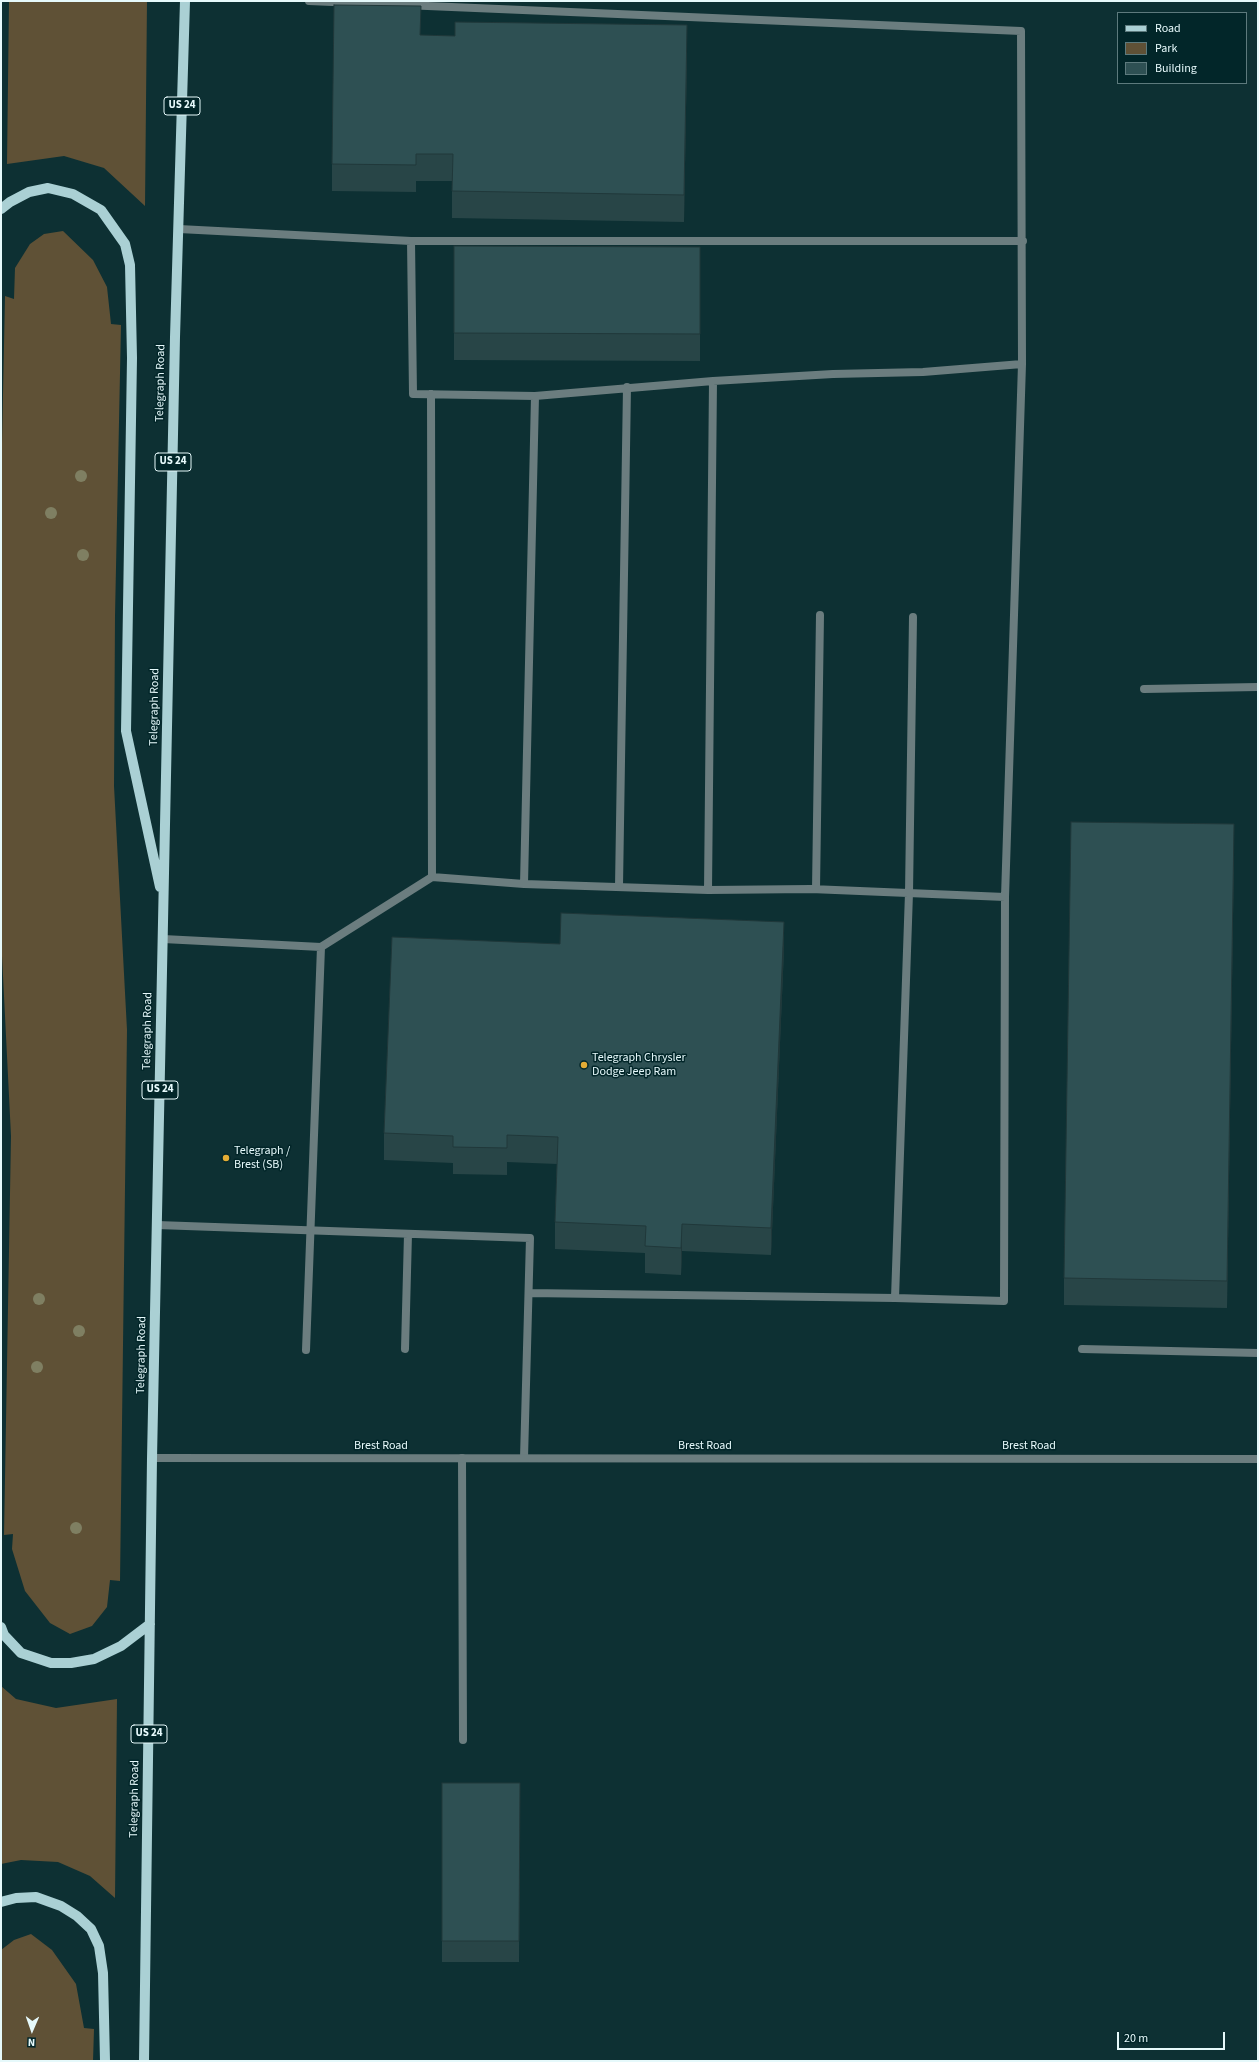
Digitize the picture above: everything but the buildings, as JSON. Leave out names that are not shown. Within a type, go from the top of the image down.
[{"type":"main road","name":"Telegraph Road","points":[[144,2061],[152,1458],[185,1]]},
{"type":"main road","points":[[1,209],[10,202],[29,192],[48,188],[72,194],[101,210],[125,244],[129,258],[132,358],[126,731],[164,902]]},
{"type":"main road","points":[[1,1627],[4,1635],[21,1652],[50,1663],[71,1663],[94,1659],[121,1646],[150,1624]]},
{"type":"main road","points":[[1,1902],[16,1898],[36,1897],[61,1906],[77,1916],[91,1929],[99,1946],[103,1973],[105,2061]]},
{"type":"street","points":[[309,1],[1021,31],[1022,364],[1005,896],[1004,1301],[529,1293]]},
{"type":"street","points":[[179,229],[411,241],[1022,241]]},
{"type":"street","points":[[411,241],[413,394],[535,396],[714,381],[833,374],[923,372],[1022,364]]},
{"type":"street","points":[[708,890],[714,381]]},
{"type":"street","points":[[619,886],[627,388]]},
{"type":"street","points":[[431,394],[432,877]]},
{"type":"street","points":[[524,884],[535,396]]},
{"type":"street","points":[[816,889],[820,615]]},
{"type":"street","points":[[895,1298],[909,893],[914,617]]},
{"type":"street","points":[[1144,689],[1258,687]]},
{"type":"street","points":[[163,939],[321,947],[432,877],[524,884],[708,890],[816,889],[1005,896]]},
{"type":"street","points":[[306,1350],[309,1231],[321,947]]},
{"type":"street","points":[[157,1225],[530,1238],[524,1458]]},
{"type":"street","points":[[405,1349],[408,1234]]},
{"type":"street","points":[[1082,1349],[1258,1353]]},
{"type":"street","name":"Brest Road","points":[[152,1458],[1258,1458]]},
{"type":"street","points":[[462,1458],[463,1740]]},
{"type":"green space","points":[[9,1],[147,1],[145,206],[104,168],[64,156],[7,164]]},
{"type":"green space","points":[[63,231],[93,260],[107,287],[111,324],[121,325],[115,616],[114,786],[127,1030],[120,1581],[110,1580],[107,1607],[92,1626],[70,1634],[50,1623],[25,1591],[12,1549],[13,1534],[4,1535],[11,1136],[1,936],[1,492],[5,296],[14,299],[15,268],[30,244],[44,234]]},
{"type":"green space","points":[[1,1686],[16,1699],[56,1708],[117,1699],[115,1898],[90,1876],[58,1862],[21,1860],[1,1864]]},
{"type":"green space","points":[[31,1934],[52,1950],[76,1984],[84,2028],[94,2029],[93,2061],[1,2061],[1,1950],[14,1940]]},
{"type":"place","name":"Telegraph Chrysler Dodge Jeep Ram","points":[[584,1065]]},
{"type":"place","name":"Telegraph / Brest (SB)","points":[[226,1158]]}]
